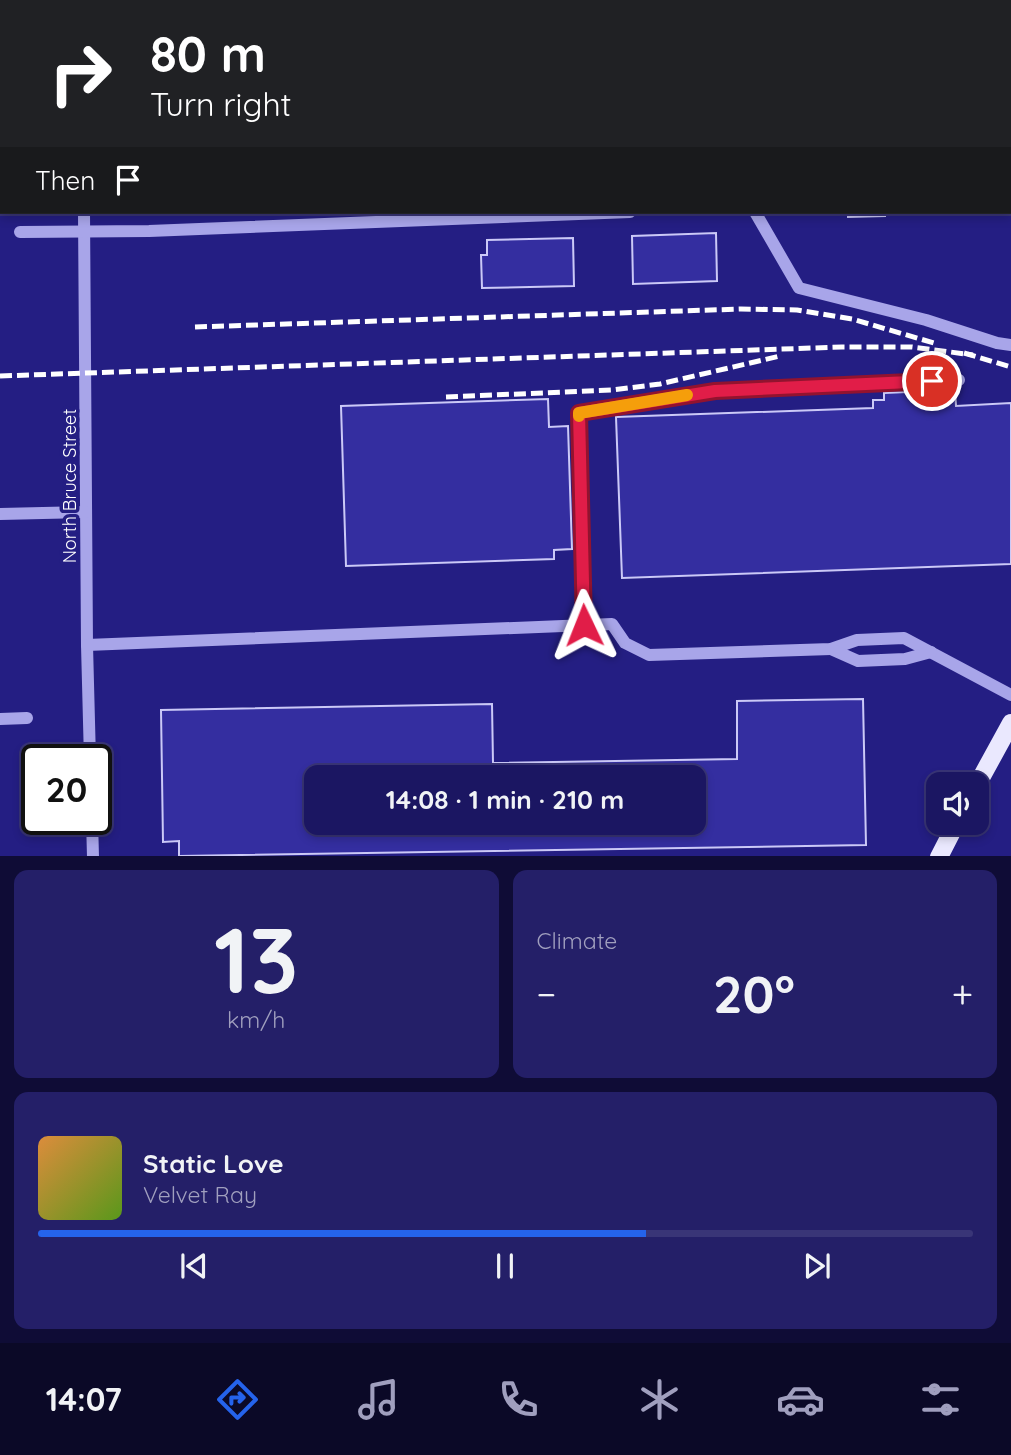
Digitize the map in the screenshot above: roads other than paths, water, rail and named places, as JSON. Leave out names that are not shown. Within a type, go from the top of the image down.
[{"type":"main road","points":[[984,772],[1011,723]]},
{"type":"main road","points":[[939,856],[950,835]]},
{"type":"street","name":"North Bruce Street","points":[[84,214],[90,744]]},
{"type":"street","points":[[20,232],[369,217],[526,214]]},
{"type":"street","points":[[756,214],[799,288],[1011,345]]},
{"type":"street","points":[[584,625],[579,413],[715,391],[959,380]]},
{"type":"street","points":[[0,514],[86,512]]},
{"type":"street","points":[[87,645],[612,624],[625,643],[649,655],[831,649],[858,640],[904,638],[1011,695]]},
{"type":"street","points":[[894,638],[895,660]]},
{"type":"street","points":[[831,649],[858,661],[895,660],[931,652]]},
{"type":"street","points":[[0,719],[27,718]]},
{"type":"street","points":[[92,835],[93,856]]},
{"type":"railway","points":[[195,327],[741,309],[797,310],[852,319],[934,343]]},
{"type":"railway","points":[[0,376],[842,347],[912,347],[973,355]]},
{"type":"railway","points":[[964,353],[1011,367]]},
{"type":"railway","points":[[446,397],[612,390],[660,384],[780,356]]}]
